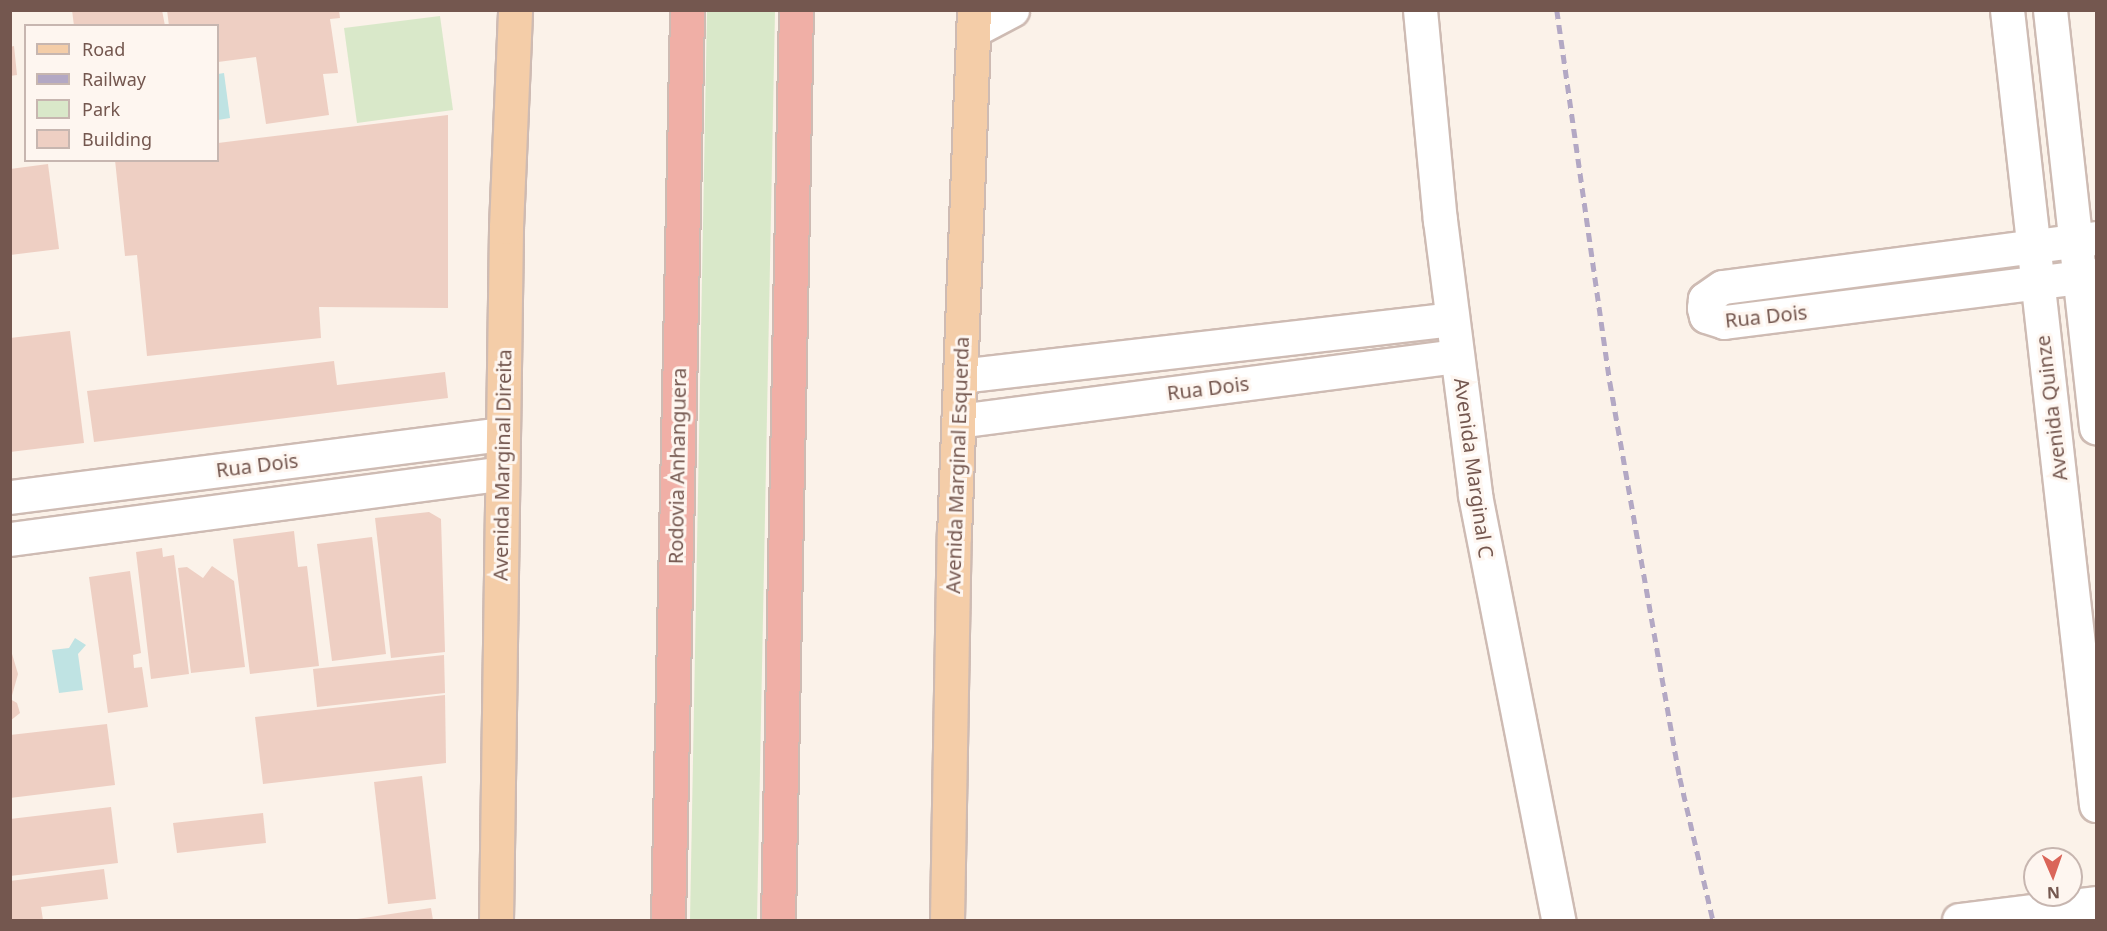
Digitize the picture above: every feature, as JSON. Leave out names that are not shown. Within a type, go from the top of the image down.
[{"type":"highway","name":"Rodovia Anhanguera","points":[[668,921],[687,10]]},
{"type":"highway","points":[[778,921],[796,10]]},
{"type":"main road","name":"Avenida Marginal Direita","points":[[496,921],[502,473],[515,10]]},
{"type":"main road","name":"Avenida Marginal Esquerda","points":[[947,921],[958,421],[974,20]]},
{"type":"street","points":[[974,20],[1012,10]]},
{"type":"street","name":"Avenida Marginal C","points":[[1420,10],[1452,319],[1475,495],[1558,921]]},
{"type":"street","name":"Avenida Quinze","points":[[2007,10],[2032,247],[2097,805]]},
{"type":"street","points":[[2049,10],[2085,240],[2097,427]]},
{"type":"street","name":"Rua Dois","points":[[2085,240],[1722,287],[1705,299],[1704,308],[1706,316],[1724,322],[2088,277]]},
{"type":"street","name":"Rua Dois","points":[[960,376],[1452,319]]},
{"type":"street","name":"Rua Dois","points":[[958,421],[1457,356]]},
{"type":"street","name":"Rua Dois","points":[[10,497],[503,434]]},
{"type":"street","name":"Rua Dois","points":[[10,540],[502,473]]},
{"type":"street","points":[[1959,921],[2097,903]]},
{"type":"green space","points":[[707,11],[775,11],[757,920],[690,920]]},
{"type":"green space","points":[[440,16],[453,110],[357,123],[344,28]]},
{"type":"water","points":[[224,73],[230,118],[219,120],[219,74]]},
{"type":"water","points":[[75,638],[86,645],[78,654],[83,690],[59,693],[52,650],[69,648]]},
{"type":"building","points":[[72,10],[162,10],[165,24],[74,24]]},
{"type":"building","points":[[167,10],[339,10],[340,18],[330,19],[338,73],[323,74],[329,115],[266,124],[256,57],[219,62],[219,24],[169,24]]},
{"type":"building","points":[[14,46],[17,75],[10,76],[10,47]]},
{"type":"building","points":[[448,115],[448,308],[319,307],[321,338],[147,356],[137,255],[125,256],[115,162],[219,162],[219,143]]},
{"type":"building","points":[[48,164],[59,249],[10,255],[10,169]]},
{"type":"building","points":[[70,331],[84,443],[10,452],[10,338]]},
{"type":"building","points":[[334,361],[337,385],[445,372],[448,398],[94,442],[87,391]]},
{"type":"building","points":[[429,512],[441,519],[445,652],[391,658],[375,518]]},
{"type":"building","points":[[294,531],[298,567],[307,566],[319,666],[250,674],[233,539]]},
{"type":"building","points":[[372,537],[386,654],[332,661],[317,544]]},
{"type":"building","points":[[162,548],[163,557],[174,555],[189,674],[151,679],[136,552]]},
{"type":"building","points":[[212,566],[234,581],[245,667],[191,673],[178,568],[187,567],[203,578]]},
{"type":"building","points":[[130,571],[141,653],[133,655],[134,668],[142,667],[148,707],[108,713],[89,577]]},
{"type":"building","points":[[10,647],[18,674],[11,699],[10,699]]},
{"type":"building","points":[[444,655],[445,693],[317,707],[313,669]]},
{"type":"building","points":[[445,695],[446,763],[263,784],[255,717]]},
{"type":"building","points":[[10,699],[17,703],[20,713],[10,721]]},
{"type":"building","points":[[107,724],[115,785],[10,798],[10,735]]},
{"type":"building","points":[[422,776],[436,899],[388,904],[374,782]]},
{"type":"building","points":[[111,807],[118,863],[10,876],[10,819]]},
{"type":"building","points":[[263,813],[266,843],[177,853],[173,823]]},
{"type":"building","points":[[104,869],[108,899],[41,907],[43,920],[10,920],[10,881]]},
{"type":"building","points":[[431,908],[433,920],[357,920],[357,919]]},
{"type":"railway","points":[[1557,10],[1610,382],[1680,778],[1713,920]]}]
